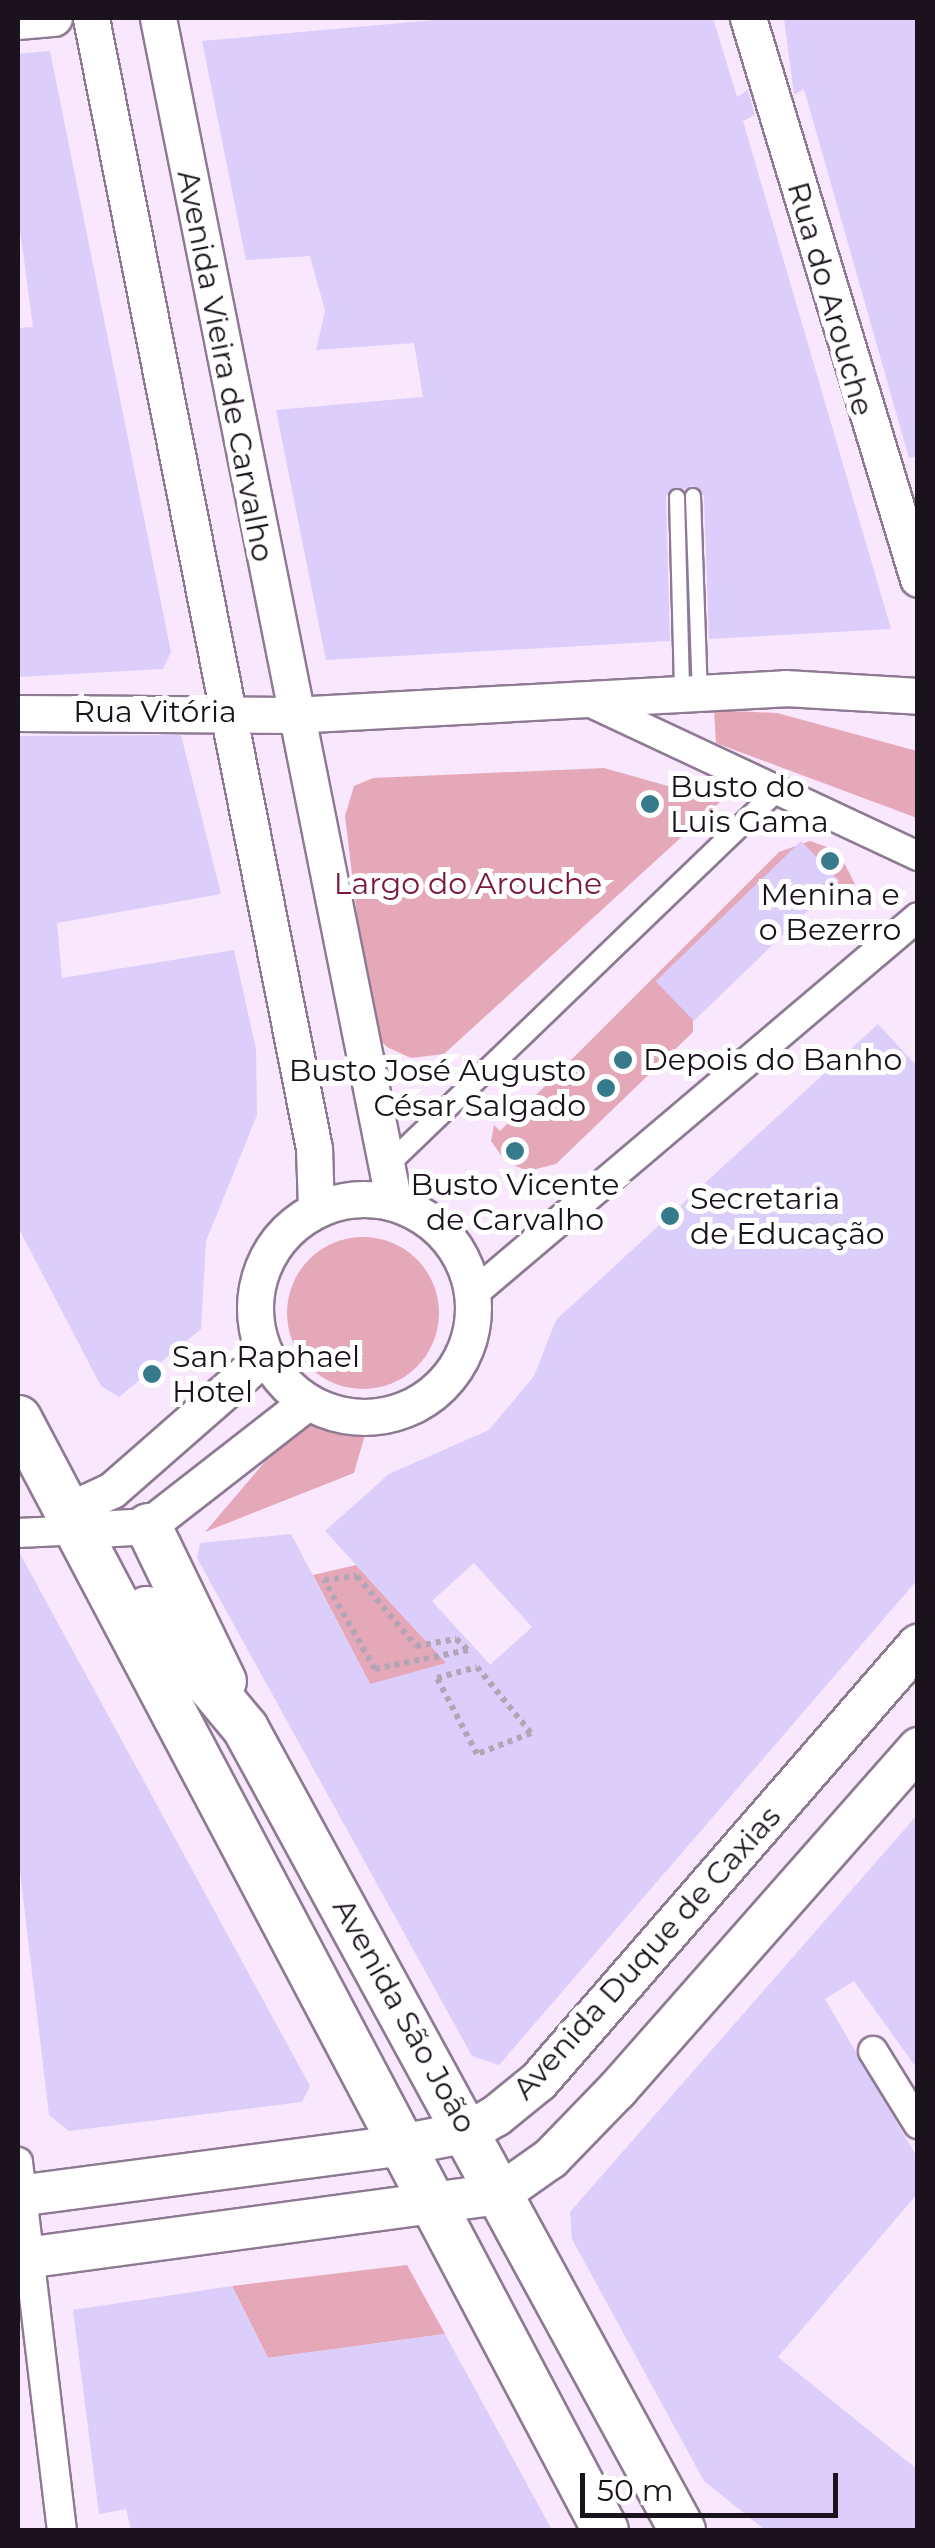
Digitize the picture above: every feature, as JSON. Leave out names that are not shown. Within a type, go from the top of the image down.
[{"type":"main road","name":"Avenida São João","points":[[18,1418],[76,1520],[396,2146],[606,2530]]},
{"type":"main road","name":"Avenida São João","points":[[76,1520],[246,1728],[682,2530]]},
{"type":"main road","points":[[148,1526],[246,1728]]},
{"type":"main road","name":"Avenida Duque de Caxias","points":[[19,2185],[396,2146],[468,2132],[539,2081],[918,1645]]},
{"type":"main road","points":[[24,2258],[431,2210],[500,2194],[552,2158],[617,2090],[918,1748]]},
{"type":"street","points":[[18,21],[54,18]]},
{"type":"street","name":"Avenida Vieira de Carvalho","points":[[91,18],[229,710]]},
{"type":"street","name":"Avenida Vieira de Carvalho","points":[[158,18],[292,715]]},
{"type":"street","name":"Rua do Arouche","points":[[748,18],[918,580]]},
{"type":"street","points":[[394,1203],[390,1163],[292,715],[691,695],[918,696]]},
{"type":"street","points":[[588,702],[780,787],[918,856]]},
{"type":"street","points":[[229,710],[314,1148],[316,1209]]},
{"type":"street","name":"Rua Vitória","points":[[18,714],[229,710],[292,715]]},
{"type":"street","points":[[390,1163],[780,787]]},
{"type":"street","points":[[473,1294],[918,917]]},
{"type":"street","points":[[354,1199],[394,1203],[451,1242],[473,1294],[464,1354],[424,1400],[366,1418],[308,1402],[266,1356],[255,1324],[260,1272],[276,1242],[316,1209],[354,1199]]},
{"type":"street","points":[[76,1520],[266,1356]]},
{"type":"street","points":[[18,1532],[76,1520],[148,1526],[308,1402]]},
{"type":"street","points":[[873,2051],[918,2124]]},
{"type":"street","points":[[19,2185],[24,2258],[62,2530]]},
{"type":"lane","points":[[684,497],[691,695]]},
{"type":"path","points":[[357,1576],[416,1646],[456,1638],[468,1650],[375,1669],[324,1580],[357,1576]]},
{"type":"path","points":[[476,1667],[531,1734],[477,1754],[437,1678],[476,1667]]},
{"type":"green space","points":[[714,710],[777,713],[917,751],[917,818],[716,743]]},
{"type":"green space","name":"Largo do Arouche","points":[[604,768],[721,801],[444,1054],[411,1058],[387,1047],[371,1031],[345,816],[354,786],[373,778]]},
{"type":"green space","name":"Largo do Arouche","points":[[810,841],[838,851],[855,884],[818,885],[693,1013],[693,1032],[556,1164],[528,1171],[506,1162],[491,1141],[494,1125],[500,1131],[779,852]]},
{"type":"green space","points":[[363,1237],[392,1243],[417,1259],[433,1284],[439,1313],[433,1342],[417,1367],[392,1383],[363,1389],[334,1383],[309,1367],[293,1342],[287,1313],[293,1284],[309,1259],[334,1243]]},
{"type":"green space","points":[[304,1416],[367,1428],[354,1473],[205,1532]]},
{"type":"green space","points":[[356,1565],[423,1638],[457,1629],[552,1733],[370,1684],[313,1575]]},
{"type":"green space","points":[[407,2265],[445,2334],[268,2358],[232,2286]]},
{"type":"building","points":[[457,18],[713,18],[737,97],[748,90],[755,115],[743,121],[891,629],[709,639],[704,496],[692,486],[666,496],[670,641],[326,660],[276,410],[423,397],[414,343],[316,350],[325,311],[310,256],[246,260],[202,41]]},
{"type":"building","points":[[784,18],[917,18],[918,456],[909,458],[804,89],[794,95]]},
{"type":"building","points":[[50,51],[171,652],[163,669],[18,677],[18,328],[33,327],[18,215],[18,54]]},
{"type":"building","points":[[181,735],[221,894],[57,923],[62,978],[234,950],[256,1049],[257,1115],[206,1241],[201,1329],[119,1397],[101,1386],[18,1227],[18,736]]},
{"type":"building","points":[[801,841],[839,881],[694,1021],[656,981]]},
{"type":"building","points":[[878,1024],[918,1067],[918,1579],[499,2065],[472,2056],[197,1558],[200,1543],[291,1534],[370,1684],[446,1663],[325,1531],[389,1474],[489,1430],[534,1376],[556,1320]],"holes":[[[474,1563],[532,1627],[490,1665],[432,1601]]]},
{"type":"building","points":[[18,1550],[310,2086],[302,2102],[69,2131],[49,2115],[18,1855]]},
{"type":"building","points":[[918,1814],[918,2070],[854,1981],[825,1999],[918,2159],[918,2193],[778,2357],[918,2470],[918,2530],[765,2530],[704,2481],[572,2239],[570,2212]]},
{"type":"building","points":[[232,2286],[268,2358],[445,2334],[552,2530],[131,2530],[126,2509],[99,2514],[73,2310]]},
{"type":"place","name":"Busto do Luis Gama","points":[[650,804]]},
{"type":"place","name":"Menina e o Bezerro","points":[[830,861]]},
{"type":"place","name":"Depois do Banho","points":[[623,1060]]},
{"type":"place","name":"Busto José Augusto César Salgado","points":[[606,1088]]},
{"type":"place","name":"Busto Vicente de Carvalho","points":[[515,1151]]},
{"type":"place","name":"Secretaria de Educação","points":[[670,1216]]},
{"type":"place","name":"San Raphael Hotel","points":[[152,1374]]}]
